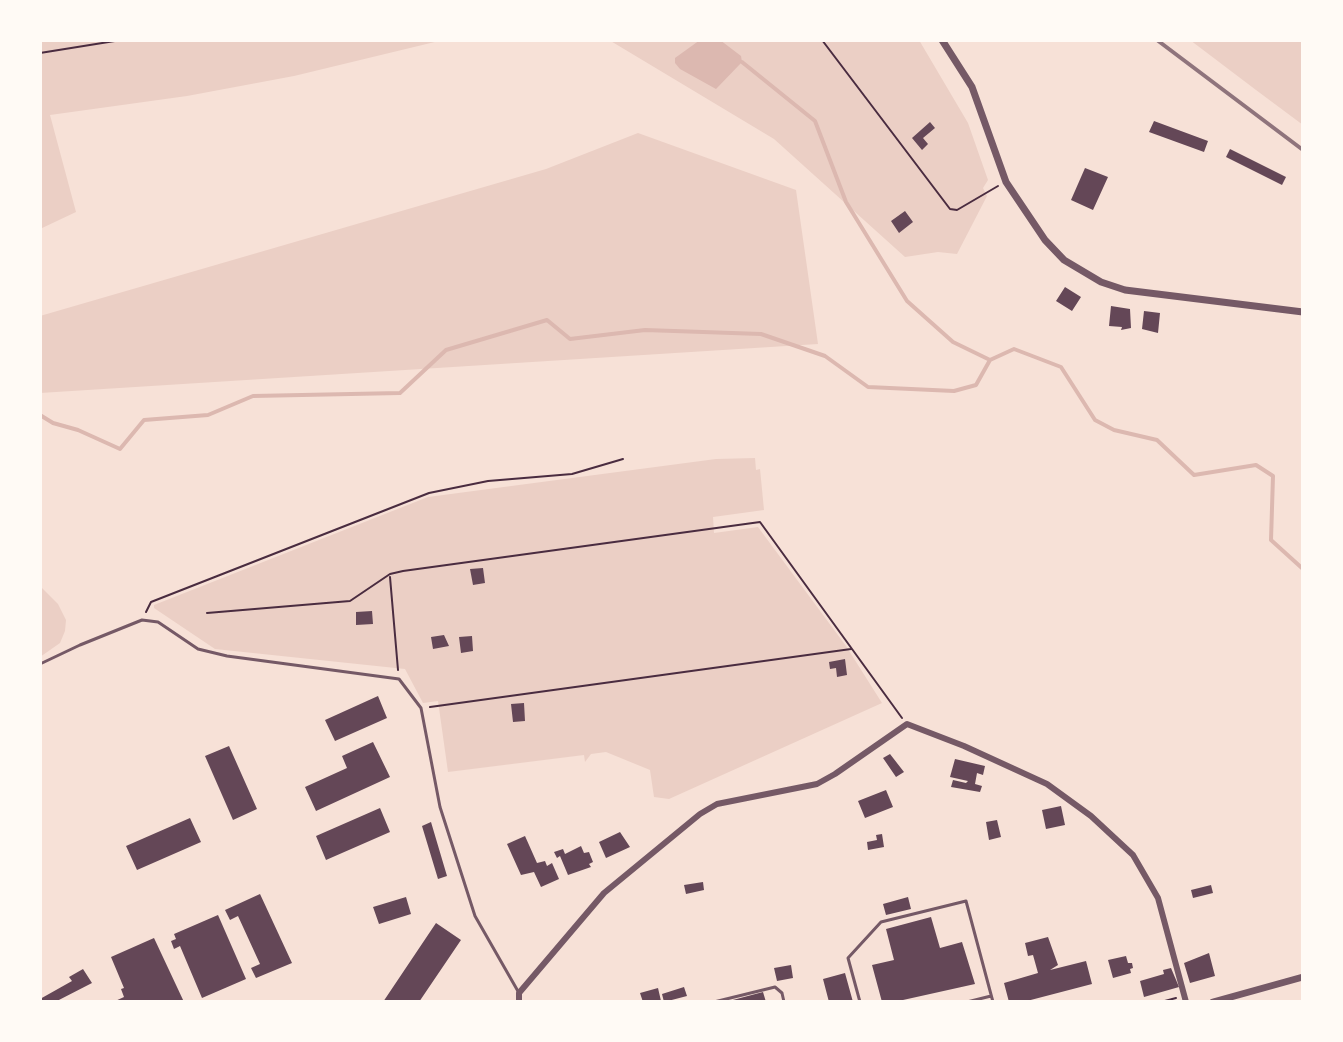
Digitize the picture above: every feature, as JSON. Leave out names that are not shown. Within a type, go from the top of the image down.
[{"type":"street","points":[[942,40],[972,87],[1006,182],[1045,240],[1064,260],[1101,282],[1125,290],[1303,312]]},
{"type":"street","points":[[519,1002],[519,993],[604,893],[700,814],[717,804],[817,784],[907,724],[1047,784],[1091,816],[1133,855],[1158,898],[1185,999]]},
{"type":"street","points":[[1213,1002],[1303,977]]},
{"type":"lane","points":[[40,664],[142,620],[158,622],[198,649],[227,656],[399,679],[421,708],[440,807],[475,916],[519,993]]},
{"type":"lane","points":[[860,1002],[848,958],[881,922],[966,901],[993,1002]]},
{"type":"lane","points":[[714,1002],[775,987],[782,993],[784,1002]]},
{"type":"lane","points":[[967,1002],[991,996]]},
{"type":"path","points":[[40,53],[121,40]]},
{"type":"path","points":[[822,40],[950,209],[957,210],[1006,182]]},
{"type":"path","points":[[142,620],[151,602],[429,493],[488,481],[572,474],[623,459]]},
{"type":"path","points":[[207,613],[350,601],[390,574],[760,522],[907,724]]},
{"type":"path","points":[[390,574],[399,679]]},
{"type":"path","points":[[421,708],[853,649]]},
{"type":"path","points":[[1161,1002],[1185,999]]},
{"type":"shaded area","points":[[40,40],[443,40],[294,76],[187,96],[50,115],[76,212],[40,229]]},
{"type":"shaded area","points":[[609,40],[919,40],[968,123],[988,180],[983,188],[987,196],[957,254],[938,252],[905,257],[774,139]]},
{"type":"shaded area","points":[[700,40],[720,40],[741,56],[742,62],[716,89],[675,63],[675,58]]},
{"type":"shaded area","points":[[1190,40],[1303,40],[1303,125],[1256,90]]},
{"type":"shaded area","points":[[638,133],[796,190],[818,344],[40,393],[40,316],[546,169]]},
{"type":"shaded area","points":[[755,458],[756,470],[760,469],[764,510],[713,517],[714,533],[758,527],[846,646],[882,703],[669,799],[654,797],[650,770],[606,752],[591,754],[585,762],[584,755],[448,772],[438,701],[423,703],[405,669],[215,649],[154,608],[154,605],[428,497],[716,459]]},
{"type":"shaded area","points":[[40,586],[58,604],[66,620],[60,643],[40,657]]},
{"type":"building","points":[[1154,121],[1208,141],[1204,152],[1149,132]]},
{"type":"building","points":[[930,122],[935,128],[923,138],[928,144],[922,150],[912,138]]},
{"type":"building","points":[[1230,149],[1286,177],[1282,185],[1226,157]]},
{"type":"building","points":[[1085,168],[1108,177],[1093,210],[1071,200]]},
{"type":"building","points":[[905,211],[913,222],[899,233],[891,221]]},
{"type":"building","points":[[1065,287],[1081,297],[1072,311],[1056,301]]},
{"type":"building","points":[[1111,306],[1130,309],[1131,328],[1121,330],[1122,327],[1109,326]]},
{"type":"building","points":[[1144,311],[1160,313],[1158,333],[1142,329]]},
{"type":"building","points":[[483,568],[485,583],[473,585],[470,569]]},
{"type":"building","points":[[372,611],[373,624],[356,625],[356,612]]},
{"type":"building","points":[[444,635],[449,646],[433,649],[431,637]]},
{"type":"building","points":[[472,636],[473,651],[461,653],[459,637]]},
{"type":"building","points":[[845,659],[847,675],[837,677],[836,668],[830,669],[829,662]]},
{"type":"building","points":[[378,696],[387,718],[335,741],[325,720]]},
{"type":"building","points":[[524,703],[525,721],[513,722],[511,704]]},
{"type":"building","points":[[373,742],[390,777],[316,811],[305,787],[347,768],[342,756]]},
{"type":"building","points":[[229,746],[257,809],[233,820],[205,756]]},
{"type":"building","points":[[890,754],[904,772],[896,777],[883,758]]},
{"type":"building","points":[[955,759],[985,766],[983,775],[977,773],[975,784],[982,786],[980,792],[951,787],[953,780],[968,781],[950,777]]},
{"type":"building","points":[[886,790],[893,807],[865,818],[858,801]]},
{"type":"building","points":[[1061,806],[1065,825],[1046,829],[1042,810]]},
{"type":"building","points":[[380,808],[390,832],[326,860],[316,836]]},
{"type":"building","points":[[190,818],[201,842],[137,870],[126,846]]},
{"type":"building","points":[[997,820],[1001,837],[989,840],[986,822]]},
{"type":"building","points":[[431,822],[447,876],[438,879],[422,826]]},
{"type":"building","points":[[620,832],[630,847],[606,858],[599,842]]},
{"type":"building","points":[[882,834],[884,847],[868,850],[867,842],[877,840],[876,835]]},
{"type":"building","points":[[525,836],[537,863],[545,861],[547,866],[552,863],[559,879],[541,887],[534,872],[521,875],[507,844]]},
{"type":"building","points":[[581,846],[584,853],[589,852],[593,862],[589,864],[591,867],[568,875],[560,856],[557,858],[554,852],[563,849],[565,854]]},
{"type":"building","points":[[703,882],[704,890],[686,894],[684,885]]},
{"type":"building","points":[[1211,885],[1213,893],[1193,898],[1191,890]]},
{"type":"building","points":[[260,894],[292,963],[256,978],[251,968],[260,964],[238,916],[230,920],[225,910]]},
{"type":"building","points":[[406,897],[411,914],[379,924],[373,907]]},
{"type":"building","points":[[908,897],[911,909],[886,915],[883,904]]},
{"type":"building","points":[[218,915],[246,979],[202,998],[180,946],[174,949],[171,941],[176,939],[174,934]]},
{"type":"building","points":[[931,917],[940,948],[962,942],[975,984],[882,1002],[872,965],[894,960],[886,929]]},
{"type":"building","points":[[436,923],[461,940],[419,1002],[383,1002]]},
{"type":"building","points":[[1048,937],[1058,965],[1050,970],[1086,961],[1092,984],[1023,1002],[1009,1002],[1004,983],[1038,973],[1033,955],[1028,956],[1025,943]]},
{"type":"building","points":[[154,938],[184,1002],[113,1002],[124,997],[121,989],[124,988],[111,957]]},
{"type":"building","points":[[1209,953],[1215,976],[1190,983],[1184,963]]},
{"type":"building","points":[[1126,956],[1128,963],[1132,963],[1131,973],[1113,978],[1108,960]]},
{"type":"building","points":[[791,965],[793,978],[777,981],[774,968]]},
{"type":"building","points":[[1171,968],[1179,987],[1144,997],[1140,981],[1164,974],[1163,970]]},
{"type":"building","points":[[83,969],[92,983],[55,1002],[40,1002],[40,999],[72,981],[69,977]]},
{"type":"building","points":[[845,973],[853,1002],[829,1002],[823,979]]},
{"type":"building","points":[[684,987],[687,996],[664,1002],[662,994]]},
{"type":"building","points":[[658,988],[661,1001],[643,1002],[640,993]]},
{"type":"building","points":[[763,992],[766,1002],[729,1002],[729,1001]]},
{"type":"waterway","points":[[742,62],[815,121],[846,202],[907,301],[953,342],[990,360]]},
{"type":"waterway","points":[[40,415],[120,449],[144,420],[208,415],[253,396],[400,393],[446,350],[547,320],[570,339],[645,330],[761,334],[825,356],[868,387],[954,391],[976,385],[990,360],[1014,349],[1061,367],[1095,420],[1114,430],[1157,440],[1194,475],[1256,465],[1273,476],[1271,540],[1303,569]]},
{"type":"railway","points":[[1157,40],[1303,150]]}]
